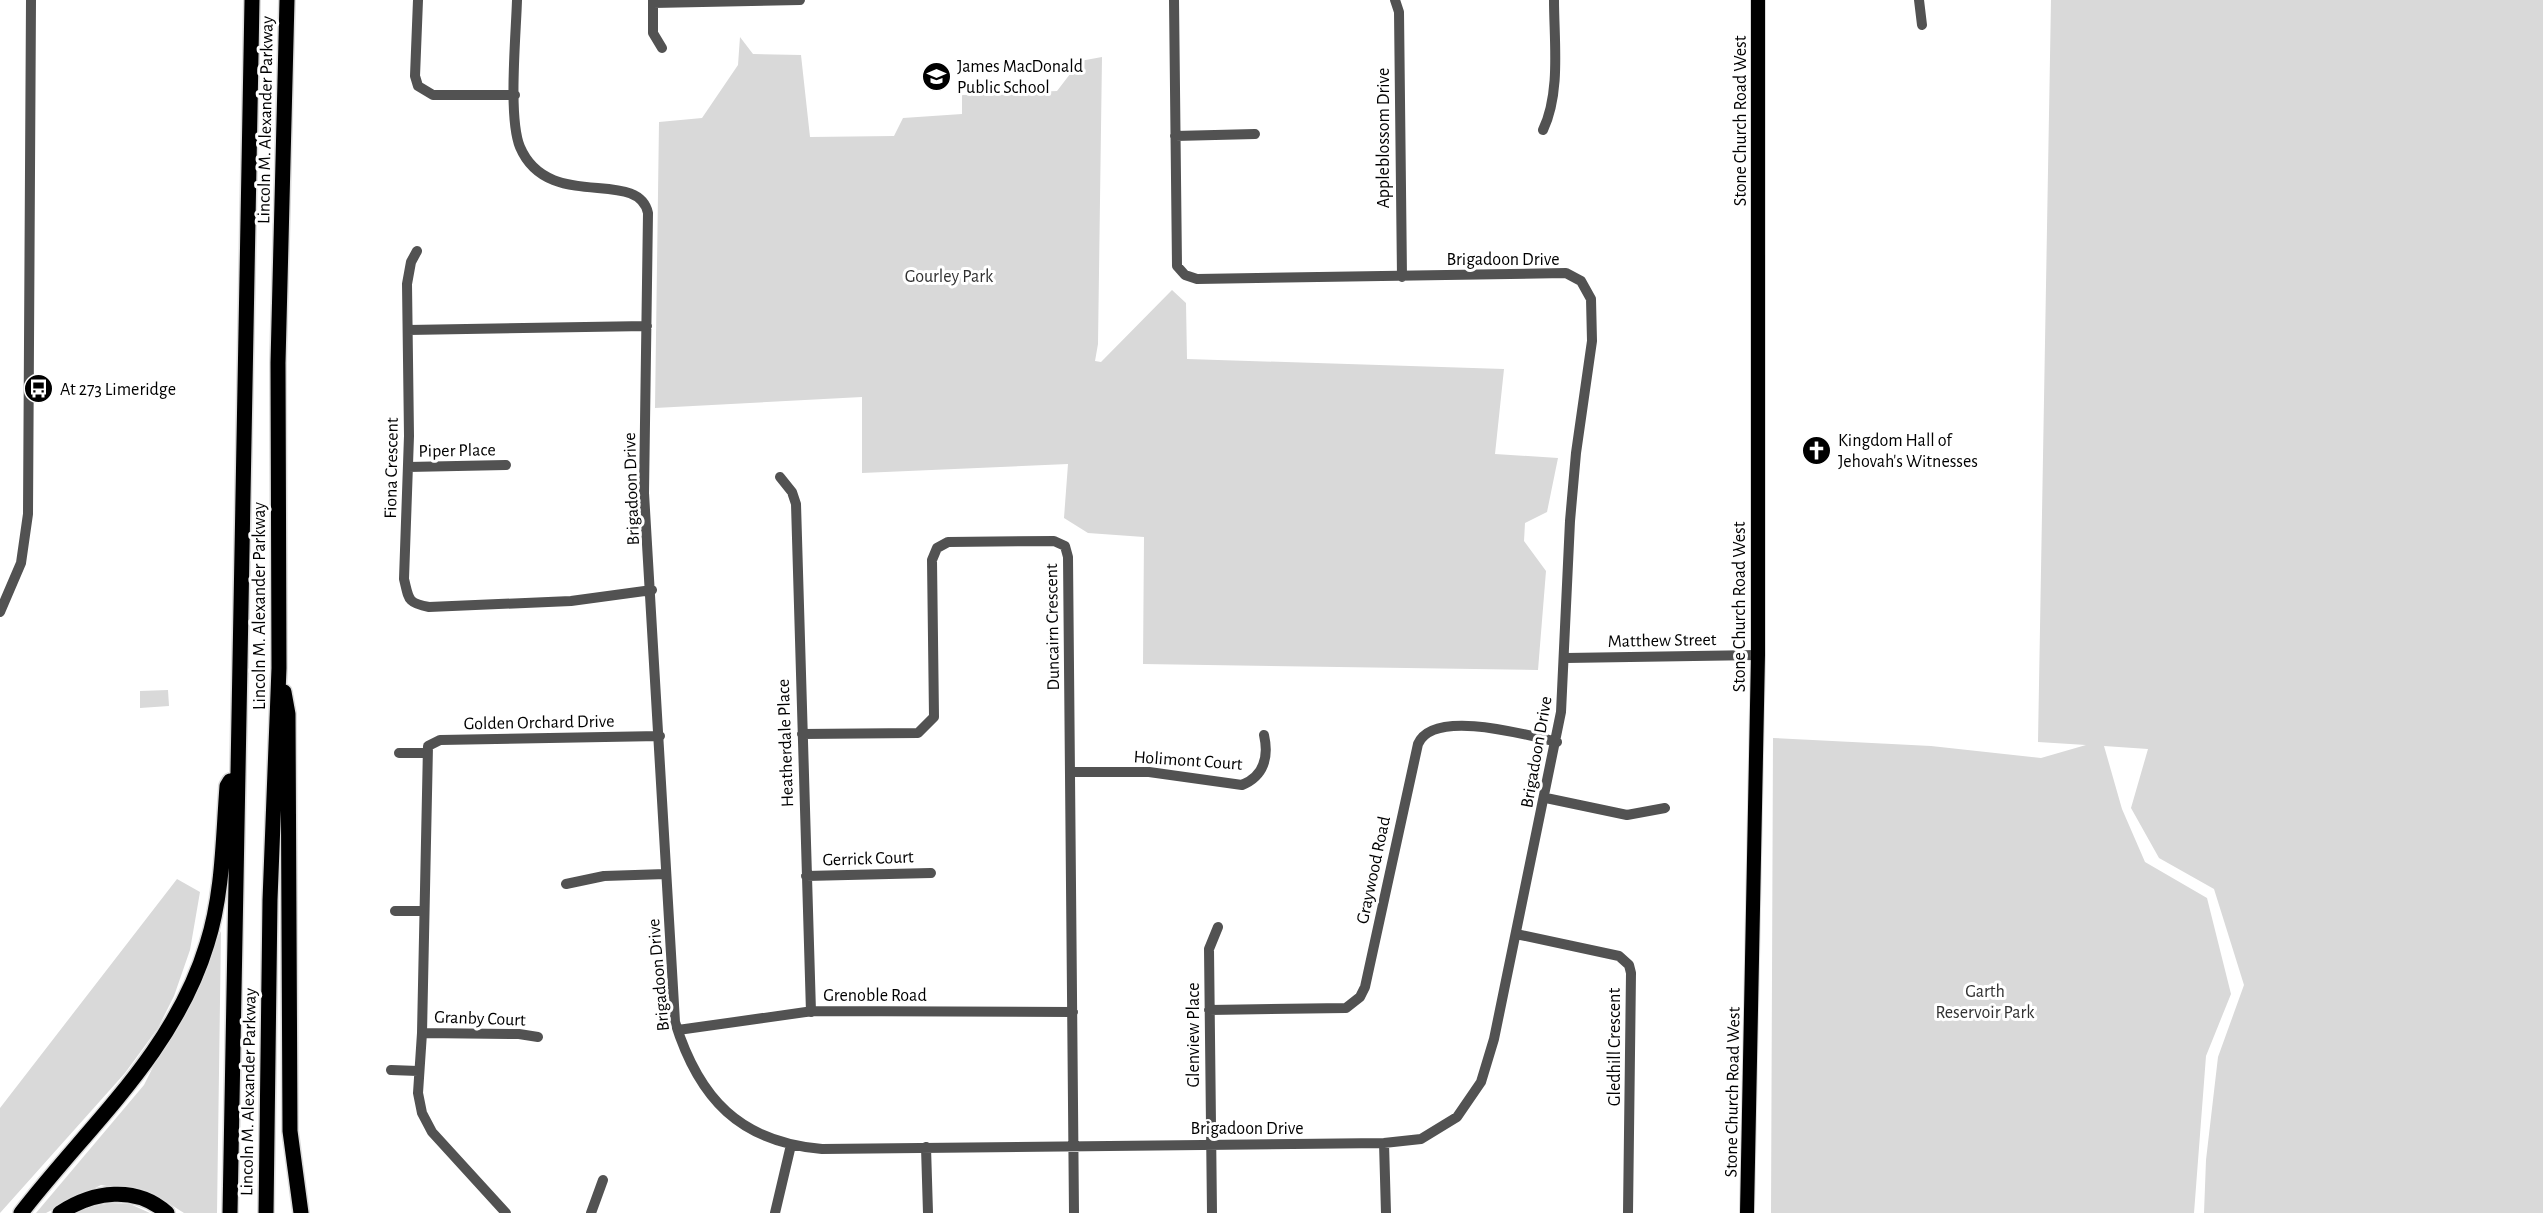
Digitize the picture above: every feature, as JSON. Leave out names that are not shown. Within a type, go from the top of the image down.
[{"type":"highway","name":"Lincoln M. Alexander Parkway","points":[[230,1213],[252,0]]},
{"type":"highway","name":"Lincoln M. Alexander Parkway","points":[[266,1213],[270,900],[279,668],[278,363],[287,0]]},
{"type":"highway","points":[[279,668],[288,714],[290,1131],[301,1213]]},
{"type":"highway","points":[[21,1213],[142,1070],[190,992],[207,944],[218,896],[227,786],[237,771]]},
{"type":"highway","points":[[60,1213],[78,1201],[105,1194],[136,1196],[157,1204],[167,1213]]},
{"type":"main road","name":"Stone Church Road West","points":[[1748,1213],[1758,655],[1758,0]]},
{"type":"street","points":[[0,612],[21,563],[28,514],[31,0]]},
{"type":"street","points":[[418,0],[415,76],[418,86],[433,95],[515,95]]},
{"type":"street","name":"Brigadoon Drive","points":[[517,0],[515,95],[518,139],[529,161],[540,173],[569,186],[629,191],[639,196],[645,203],[649,217],[644,493],[652,590],[666,874],[678,1030],[691,1067],[719,1106],[736,1123],[791,1145],[832,1149],[1384,1143],[1421,1139],[1457,1117],[1481,1082],[1494,1039],[1546,798],[1557,742],[1566,658],[1570,521],[1576,453],[1590,362],[1591,299],[1581,281],[1566,273],[1197,279],[1185,275],[1177,266],[1174,0]]},
{"type":"street","points":[[662,48],[653,33],[653,2],[800,0]]},
{"type":"street","name":"Appleblossom Drive","points":[[1395,0],[1399,12],[1402,277]]},
{"type":"street","points":[[1543,130],[1550,115],[1552,95],[1554,0]]},
{"type":"street","points":[[1918,0],[1922,25]]},
{"type":"street","points":[[1175,136],[1256,134]]},
{"type":"street","name":"Fiona Crescent","points":[[417,251],[408,274],[408,467],[404,579],[409,599],[414,604],[429,607],[571,602],[652,590]]},
{"type":"street","points":[[408,330],[647,326]]},
{"type":"street","name":"Piper Place","points":[[408,467],[506,465]]},
{"type":"street","name":"Heatherdale Place","points":[[780,477],[792,492],[796,504],[811,1012]]},
{"type":"street","name":"Duncairn Crescent","points":[[802,734],[918,733],[934,717],[932,560],[937,548],[948,542],[1054,541],[1065,546],[1068,557],[1071,772],[1074,1213]]},
{"type":"street","name":"Matthew Street","points":[[1566,658],[1758,655]]},
{"type":"street","name":"Graywood Road","points":[[1209,1010],[1346,1008],[1360,997],[1365,987],[1418,744],[1427,731],[1438,727],[1489,728],[1557,742]]},
{"type":"street","name":"Golden Orchard Drive","points":[[427,753],[428,746],[440,740],[660,735]]},
{"type":"street","name":"Holimont Court","points":[[1071,772],[1149,772],[1242,785],[1254,779],[1262,771],[1266,752],[1264,735]]},
{"type":"street","points":[[399,753],[427,753],[422,1033],[418,1071],[418,1094],[422,1113],[432,1132],[506,1213]]},
{"type":"street","points":[[1546,798],[1627,815],[1665,808]]},
{"type":"street","name":"Gerrick Court","points":[[806,876],[931,873]]},
{"type":"street","points":[[566,884],[604,876],[666,874]]},
{"type":"street","points":[[395,911],[423,911]]},
{"type":"street","name":"Glenview Place","points":[[1212,1213],[1209,949],[1218,927]]},
{"type":"street","name":"Gledhill Crescent","points":[[1516,934],[1619,956],[1629,965],[1631,973],[1628,1213]]},
{"type":"street","name":"Grenoble Road","points":[[678,1030],[811,1012],[1073,1011]]},
{"type":"street","name":"Granby Court","points":[[422,1033],[519,1034],[538,1037]]},
{"type":"street","points":[[392,1070],[418,1071]]},
{"type":"street","points":[[1384,1143],[1386,1213]]},
{"type":"street","points":[[775,1213],[791,1145]]},
{"type":"street","points":[[927,1147],[928,1213]]},
{"type":"street","points":[[591,1213],[603,1180]]},
{"type":"green space","name":"Garth Reservoir Park","points":[[2051,0],[2543,0],[2543,1213],[2204,1213],[2206,1160],[2218,1057],[2244,985],[2214,889],[2159,858],[2131,808],[2148,749],[2104,746],[2122,809],[2145,862],[2207,898],[2231,994],[2206,1056],[2194,1213],[1771,1213],[1773,738],[1931,746],[2041,758],[2086,745],[2038,742]]},
{"type":"green space","name":"Gourley Park","points":[[740,37],[753,54],[801,55],[810,137],[894,136],[903,118],[962,114],[962,95],[1057,91],[1080,61],[1102,57],[1098,344],[1095,361],[1101,362],[1172,290],[1186,303],[1187,359],[1504,369],[1495,454],[1558,458],[1547,512],[1525,523],[1524,541],[1546,571],[1538,670],[1143,664],[1144,537],[1088,533],[1064,518],[1068,464],[862,473],[862,397],[655,408],[659,122],[702,118],[738,65]]},
{"type":"green space","points":[[168,690],[169,706],[140,708],[140,691]]},
{"type":"green space","points":[[177,879],[200,892],[190,950],[174,996],[158,1028],[125,1073],[0,1213],[0,1108]]},
{"type":"green space","points":[[221,931],[217,1213],[184,1213],[154,1194],[101,1185],[46,1213],[36,1213],[144,1085]]},
{"type":"green space","points":[[112,1203],[130,1204],[150,1213],[77,1213],[89,1207]]},
{"type":"place","name":"James MacDonald Public School","points":[[936,76]]},
{"type":"place","name":"At 273 Limeridge","points":[[39,389]]},
{"type":"place","name":"Kingdom Hall of Jehovah's Witnesses","points":[[1817,450]]}]
